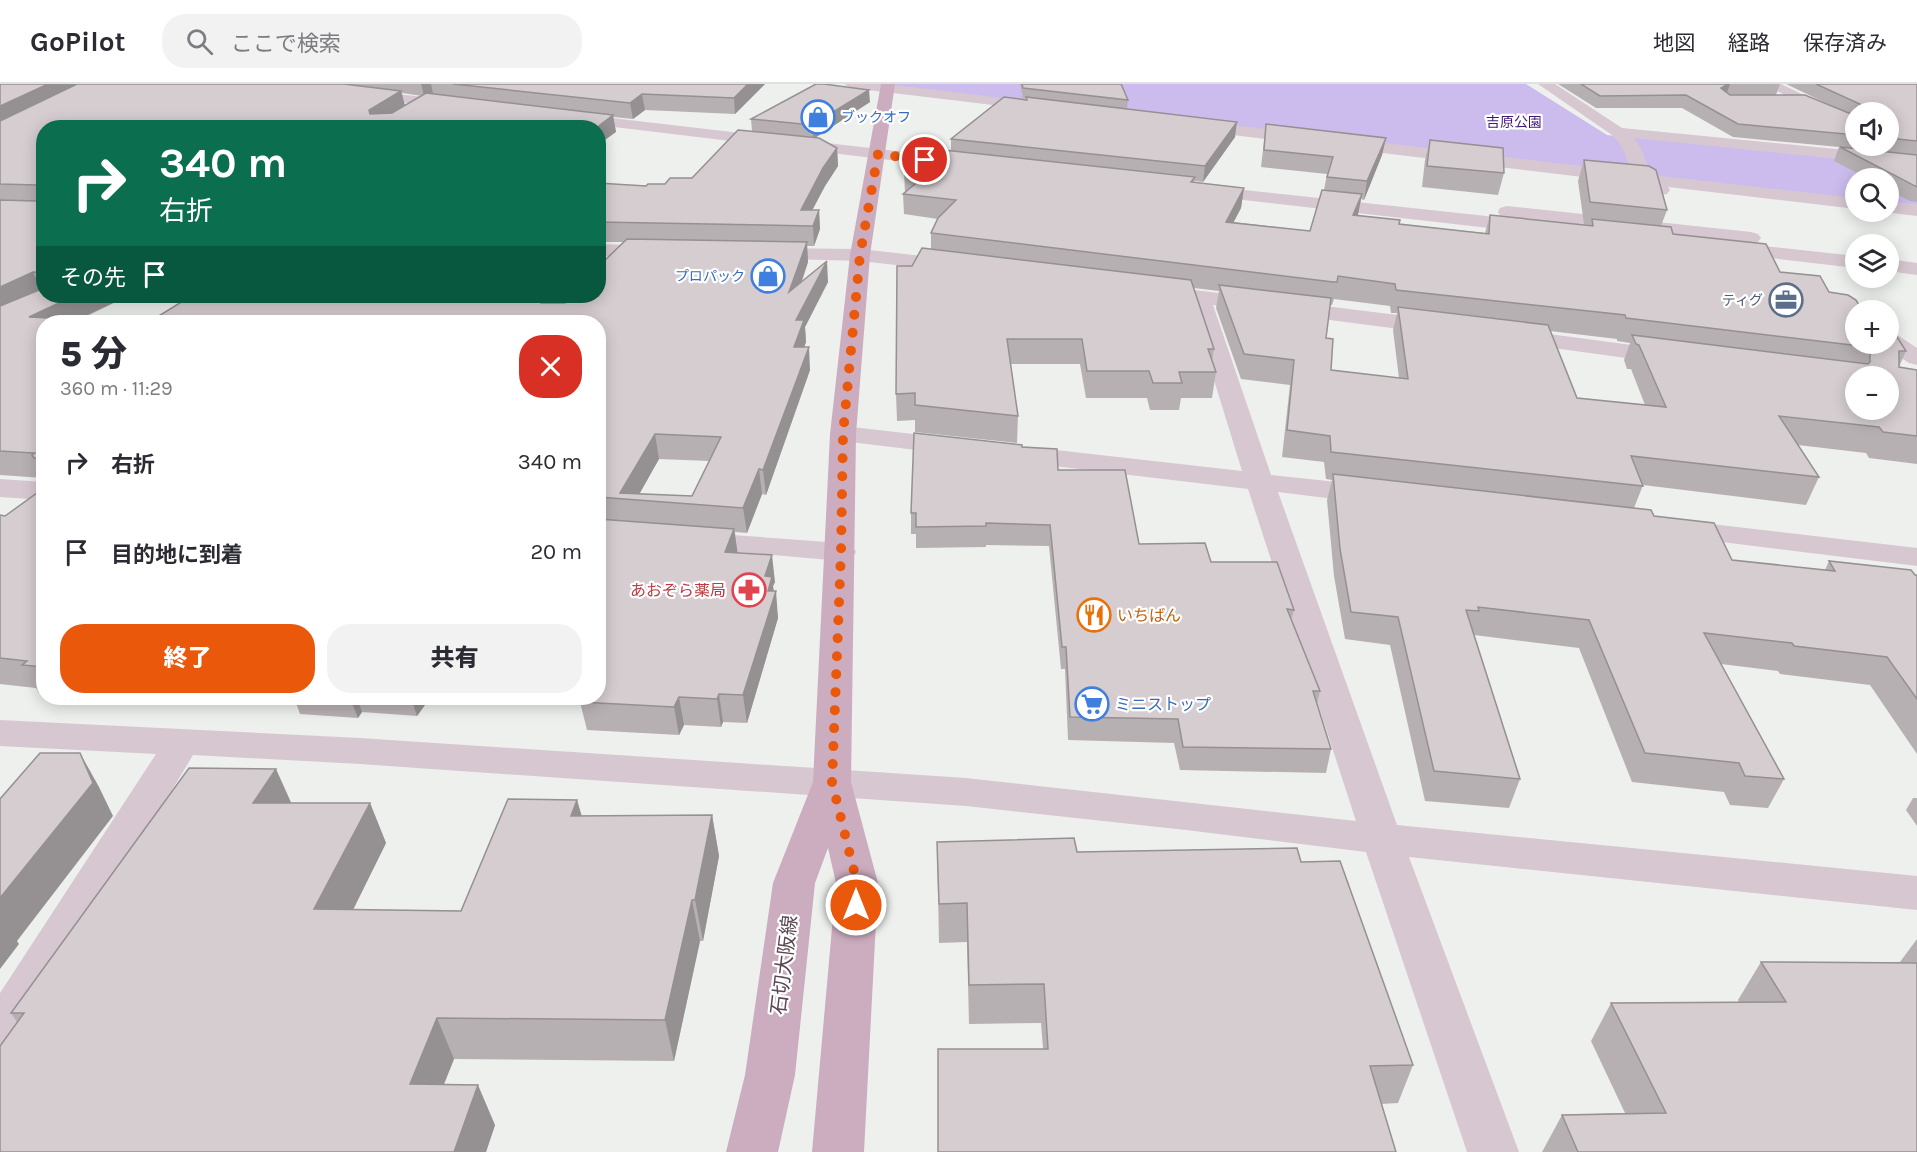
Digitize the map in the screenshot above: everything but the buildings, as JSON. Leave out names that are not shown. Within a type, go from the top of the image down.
[{"type":"main road","name":"石切大阪線","points":[[838,1152],[857,883],[832,782],[843,434],[860,255],[888,86]]},
{"type":"main road","name":"石切大阪線","points":[[752,1152],[770,1075],[794,883],[832,782]]},
{"type":"street","points":[[270,84],[438,94]]},
{"type":"street","points":[[348,84],[438,94],[475,102]]},
{"type":"street","points":[[851,84],[888,86],[1053,108]]},
{"type":"street","points":[[1545,84],[1618,132],[1632,144],[1636,163],[1647,180],[1676,200]]},
{"type":"street","points":[[1770,84],[1845,121]]},
{"type":"street","points":[[409,114],[438,94]]},
{"type":"street","points":[[1771,101],[1804,101]]},
{"type":"street","points":[[557,112],[983,160]]},
{"type":"street","points":[[1172,123],[1845,203]]},
{"type":"street","points":[[1618,132],[1917,162]]},
{"type":"street","points":[[1899,147],[1917,156]]},
{"type":"street","points":[[1845,248],[1189,183],[1845,261]]},
{"type":"street","points":[[1899,208],[1917,210]]},
{"type":"street","points":[[1696,213],[1793,276]]},
{"type":"street","points":[[606,258],[623,251],[682,252]]},
{"type":"street","points":[[741,253],[860,255],[980,268]]},
{"type":"street","points":[[1899,254],[1917,256]]},
{"type":"street","points":[[1899,267],[1917,269]]},
{"type":"street","points":[[1130,288],[1457,330]]},
{"type":"street","points":[[1199,297],[1259,482],[1381,839],[1493,1152]]},
{"type":"street","points":[[1492,334],[1692,359]]},
{"type":"street","points":[[1899,346],[1917,358]]},
{"type":"street","points":[[843,434],[1400,498]]},
{"type":"street","points":[[0,488],[36,490]]},
{"type":"street","points":[[1647,526],[1917,557]]},
{"type":"street","points":[[668,539],[841,552]]},
{"type":"street","points":[[0,733],[360,751],[832,782],[1075,803],[1381,839],[1917,893]]},
{"type":"street","points":[[0,1034],[182,743]]},
{"type":"green space","name":"吉原公園","points":[[871,84],[1526,84],[1607,135],[1917,164],[1917,207],[1899,206],[1899,168],[1845,168],[1845,200]]},
{"type":"place","name":"ブックオフ","points":[[818,117]]},
{"type":"place","name":"プロパック","points":[[768,276]]},
{"type":"place","name":"ティグ","points":[[1786,300]]},
{"type":"place","name":"あおぞら薬局","points":[[749,590]]},
{"type":"place","name":"いちばん","points":[[1094,615]]},
{"type":"place","name":"ミニストップ","points":[[1092,704]]},
{"type":"route","points":[[856,905],[857,883],[832,782],[843,434],[860,255],[878,154],[925,160]]}]
